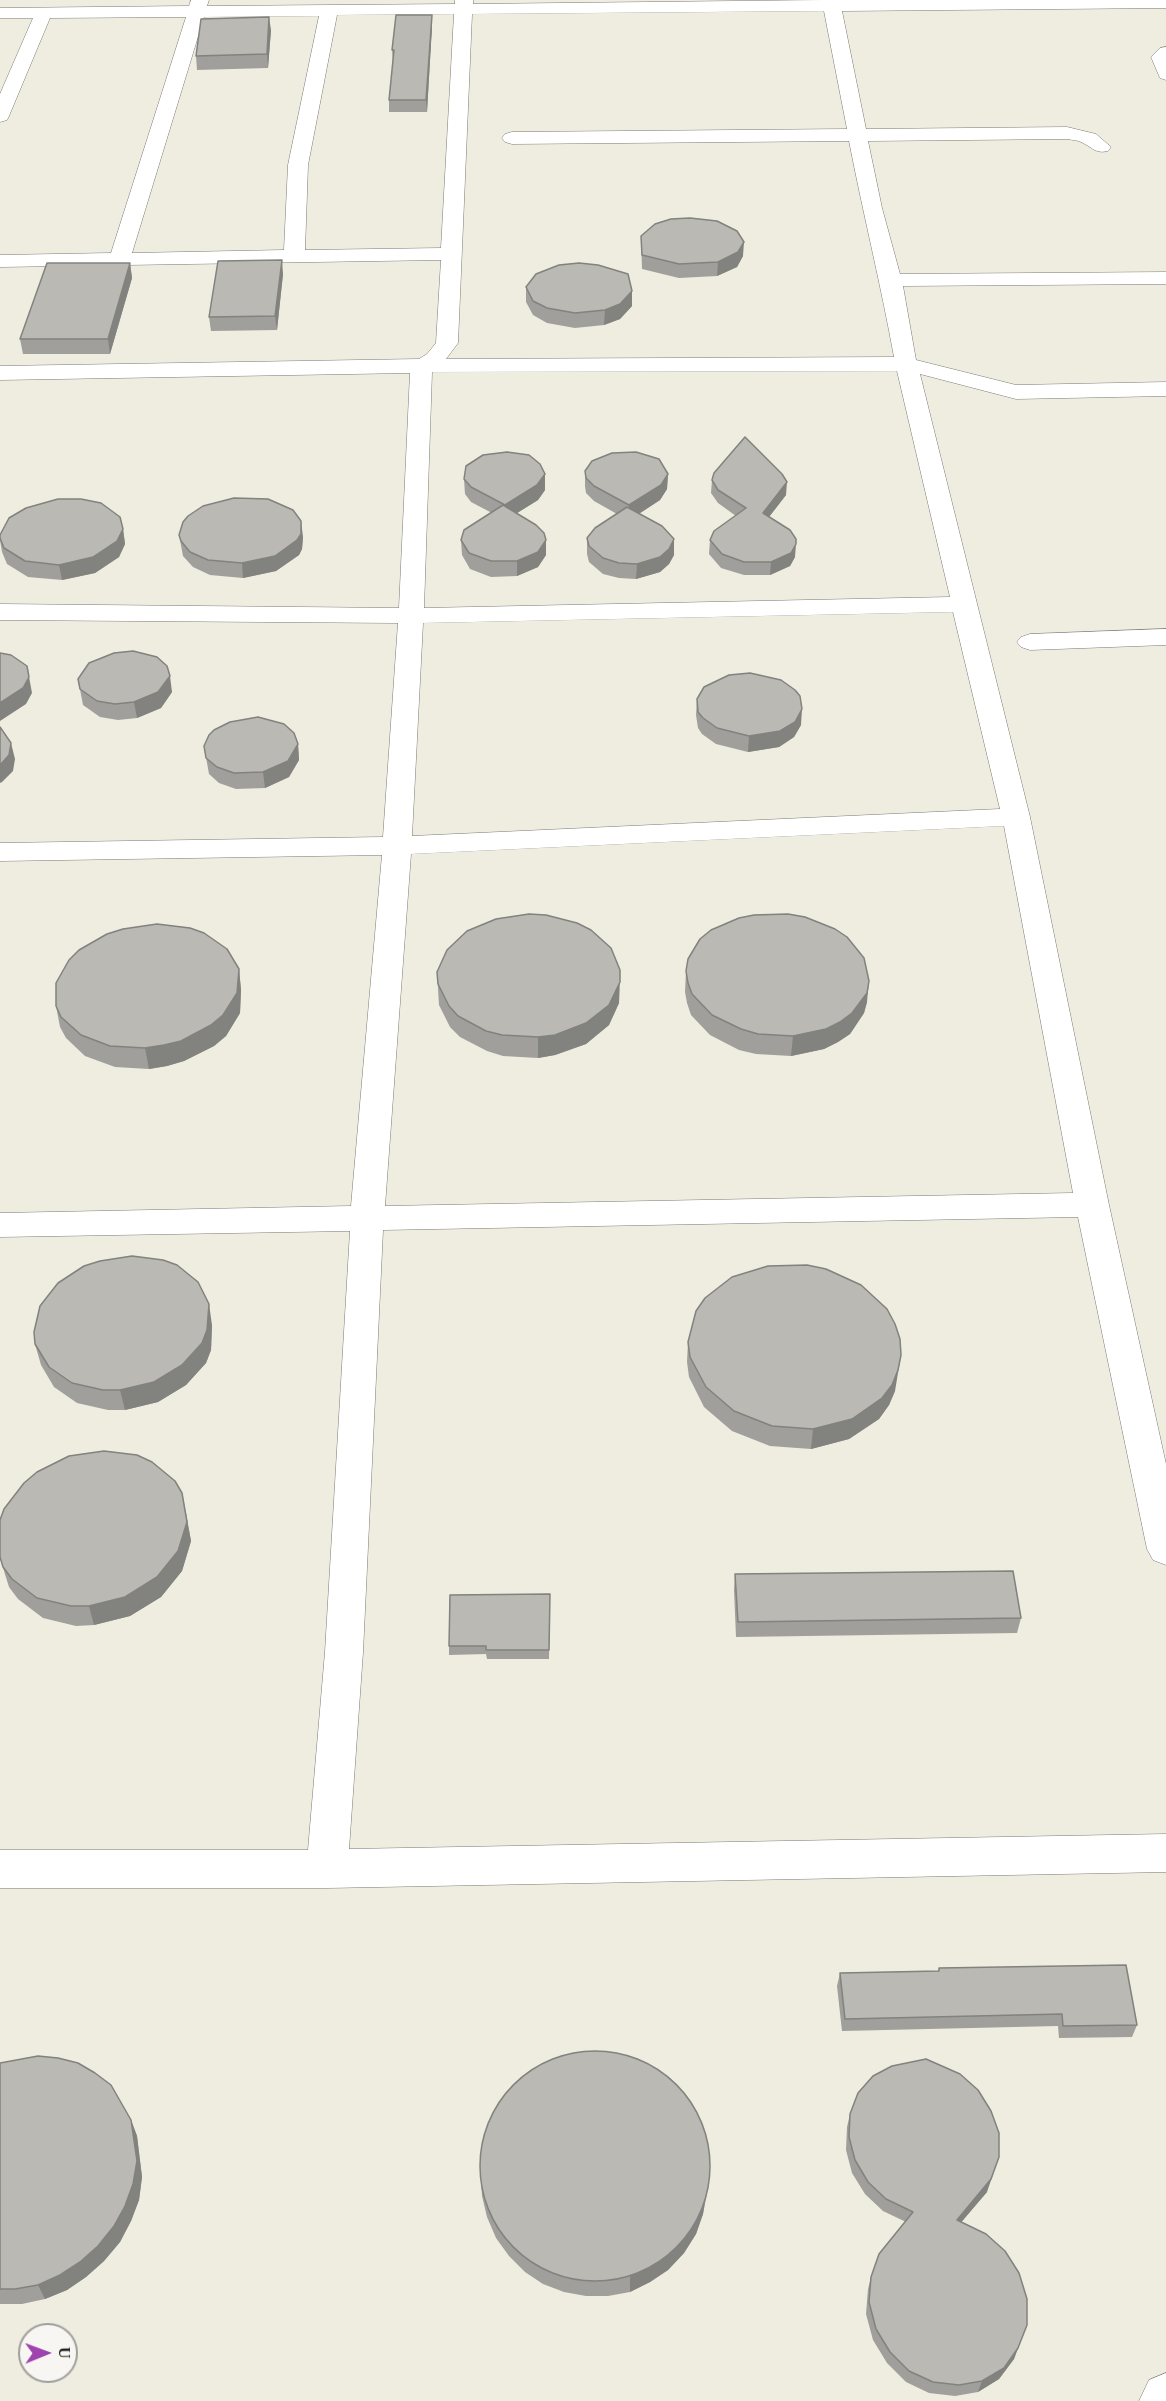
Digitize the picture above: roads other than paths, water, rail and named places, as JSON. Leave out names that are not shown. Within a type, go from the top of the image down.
[{"type":"lane","points":[[832,2],[872,208],[891,280],[906,364],[1016,817],[1092,1204],[1166,1549]]},
{"type":"lane","points":[[0,13],[111,6],[198,5],[329,11],[464,4],[1166,3]]},
{"type":"lane","points":[[421,367],[435,359],[447,343],[464,4]]},
{"type":"lane","points":[[120,259],[198,5]]},
{"type":"lane","points":[[294,256],[298,165],[329,11]]},
{"type":"lane","points":[[0,116],[44,12]]},
{"type":"lane","points":[[1166,52],[1160,57],[1166,74]]},
{"type":"lane","points":[[512,138],[1067,134],[1089,138],[1101,147]]},
{"type":"lane","points":[[0,261],[450,254]]},
{"type":"lane","points":[[891,280],[1166,278]]},
{"type":"lane","points":[[0,373],[421,367],[906,364],[1016,392],[1166,388]]},
{"type":"lane","points":[[327,1869],[344,1652],[367,1218],[397,846],[411,616],[421,367]]},
{"type":"lane","points":[[0,612],[411,616],[964,604]]},
{"type":"lane","points":[[1030,642],[1166,637]]},
{"type":"lane","points":[[0,852],[397,846],[1016,817]]},
{"type":"lane","points":[[0,1226],[1092,1204]]},
{"type":"lane","points":[[0,1869],[327,1869],[1166,1853]]},
{"type":"lane","points":[[1163,2401],[1166,2397]]}]
